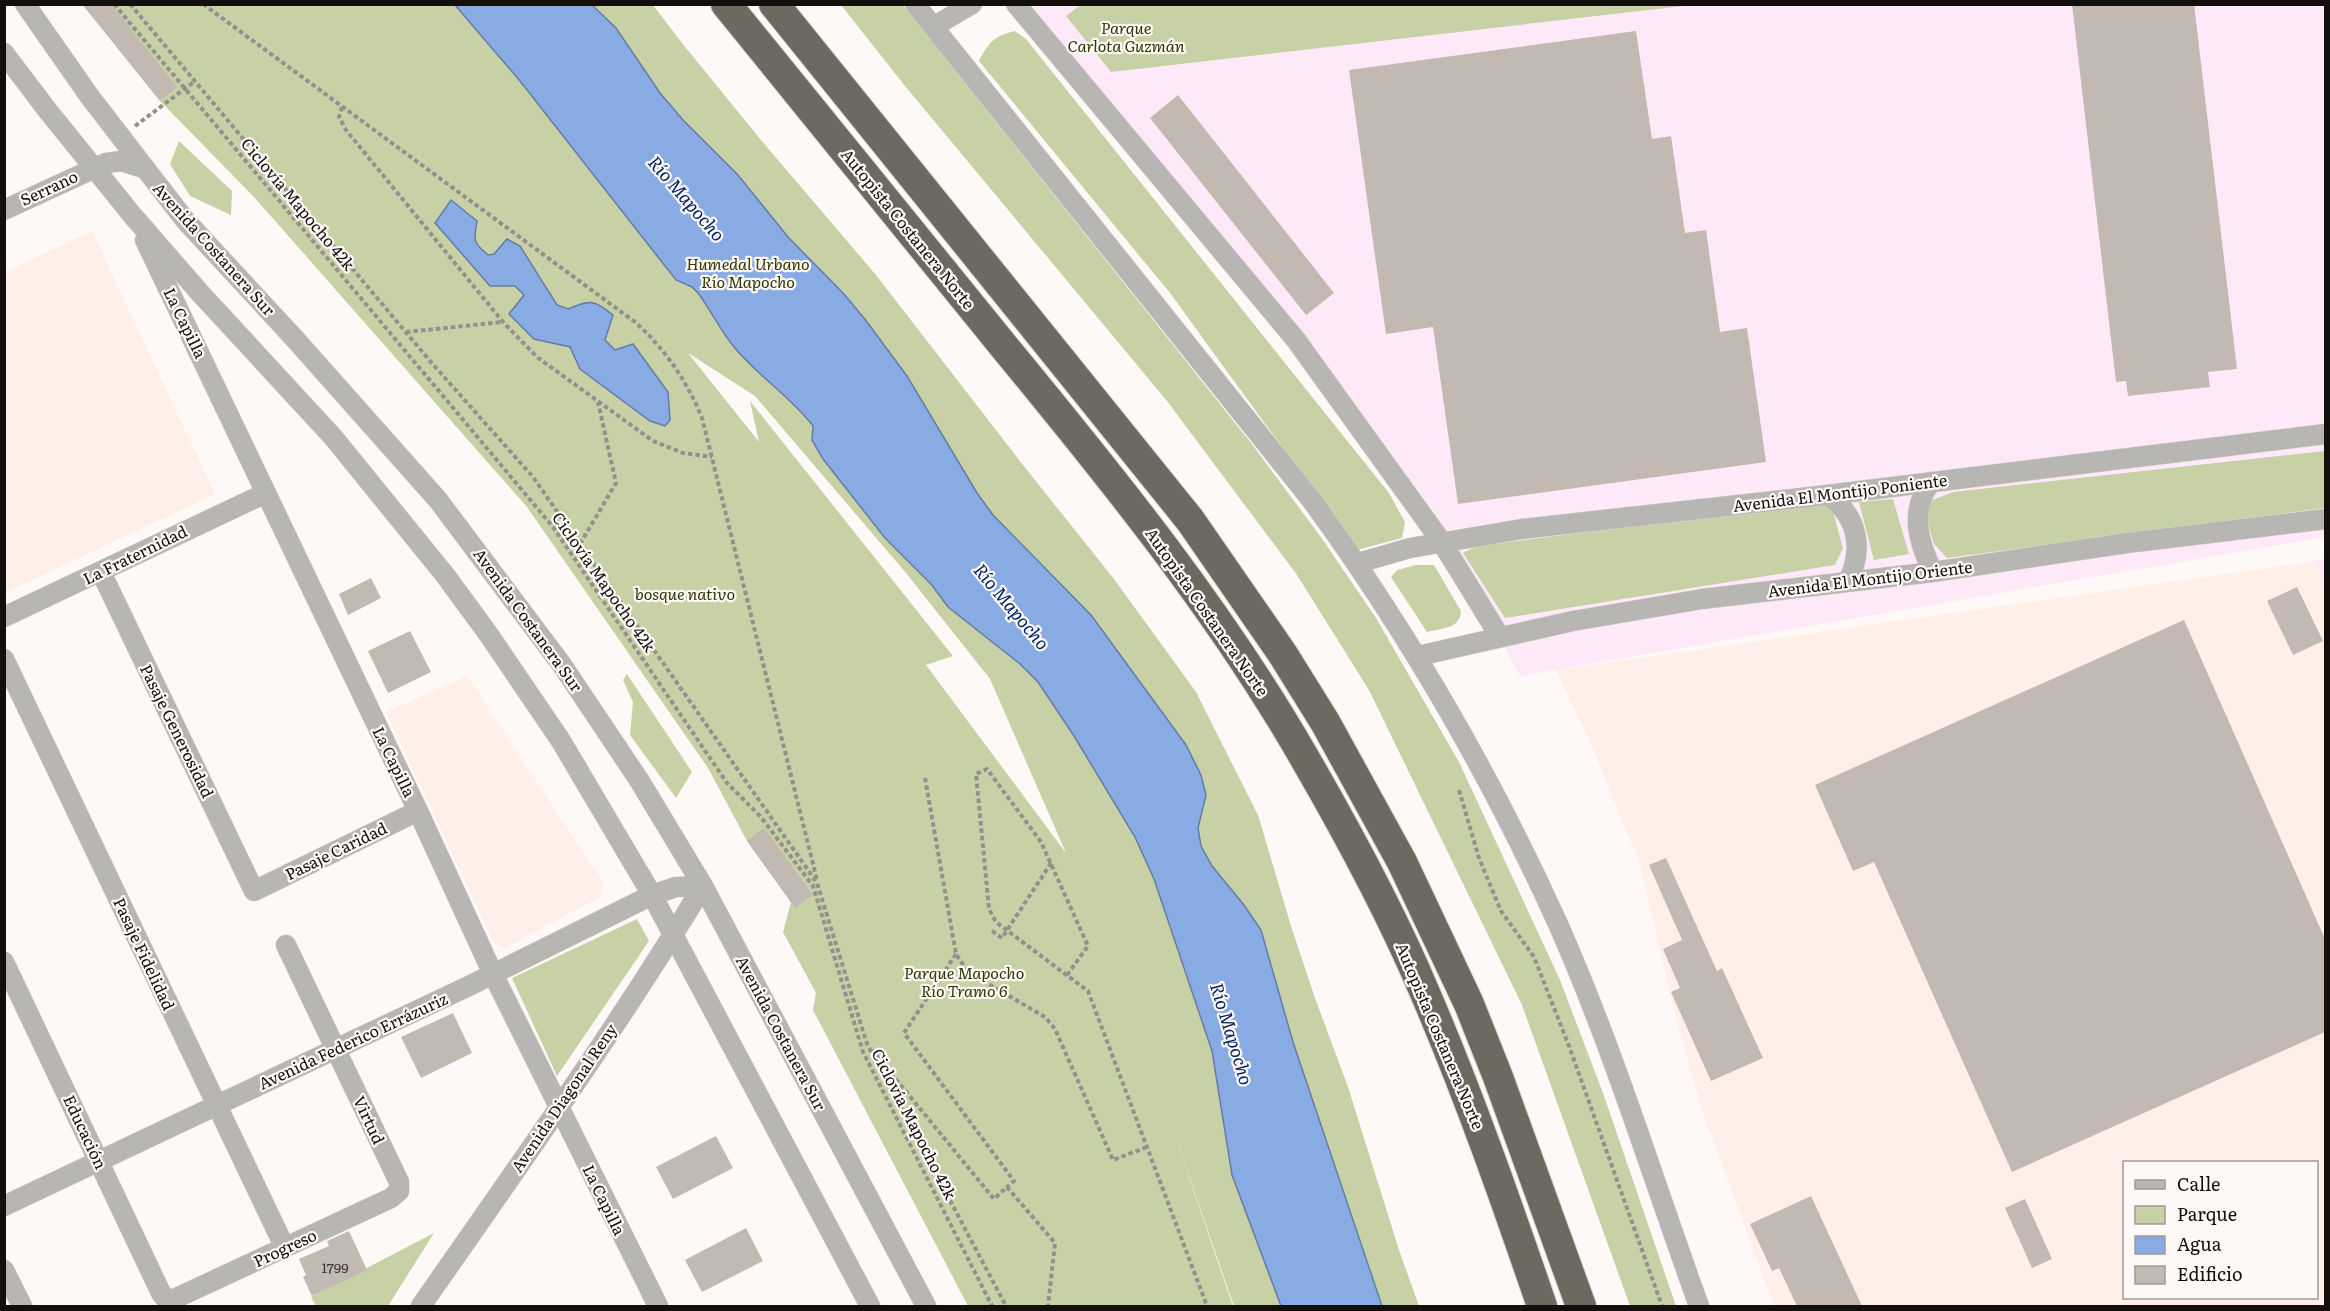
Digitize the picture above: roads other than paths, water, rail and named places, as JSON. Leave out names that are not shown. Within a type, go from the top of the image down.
[{"type":"highway","name":"Autopista Costanera Norte","points":[[726,4],[1114,481],[1194,589],[1272,704],[1342,826],[1425,991],[1491,1158],[1542,1306]]},
{"type":"highway","points":[[774,4],[1190,520],[1276,644],[1319,712],[1402,862],[1469,1004],[1498,1077],[1581,1306]]},
{"type":"street","name":"Avenida Costanera Sur","points":[[25,4],[143,168],[200,237],[310,355],[445,509],[562,664],[645,788],[703,886],[927,1306]]},
{"type":"street","points":[[915,4],[1280,460],[1358,563],[1418,656],[1511,826],[1558,926],[1615,1068],[1699,1306]]},
{"type":"street","points":[[933,27],[972,4]]},
{"type":"street","points":[[1016,4],[1296,340],[1441,542],[1500,637]]},
{"type":"street","points":[[4,53],[133,216],[201,294],[333,437],[445,575],[489,635],[561,741],[651,895],[870,1306]]},
{"type":"street","name":"Serrano","points":[[4,210],[94,167],[115,161],[128,162],[143,168]]},
{"type":"street","name":"La Capilla","points":[[133,216],[494,974],[657,1306]]},
{"type":"street","name":"Avenida El Montijo Poniente","points":[[1358,563],[1394,552],[1441,542],[1522,529],[1827,495],[2325,434]]},
{"type":"street","points":[[1931,482],[1921,499],[1917,521],[1922,546],[1932,572]]},
{"type":"street","name":"La Fraternidad","points":[[4,617],[266,493]]},
{"type":"street","points":[[1827,495],[1846,511],[1856,532],[1856,561],[1848,581]]},
{"type":"street","name":"Avenida El Montijo Oriente","points":[[1418,656],[1637,609],[1932,572],[2127,543],[2325,519]]},
{"type":"street","name":"Pasaje Generosidad","points":[[101,572],[254,891]]},
{"type":"street","name":"Pasaje Fidelidad","points":[[4,659],[285,1248]]},
{"type":"street","name":"Pasaje Caridad","points":[[254,891],[418,811]]},
{"type":"street","name":"Avenida Federico Errázuriz","points":[[4,1206],[494,974],[651,895],[676,887],[703,886]]},
{"type":"street","name":"Avenida Diagonal Reny","points":[[421,1306],[558,1107],[672,937],[703,886]]},
{"type":"street","points":[[286,945],[336,1049]]},
{"type":"street","name":"Educación","points":[[4,962],[161,1293],[168,1300]]},
{"type":"street","name":"Virtud","points":[[336,1049],[399,1182],[399,1191]]},
{"type":"street","name":"Progreso","points":[[168,1300],[176,1299],[392,1198],[399,1191]]},
{"type":"street","points":[[4,1270],[22,1306]]},
{"type":"water","name":"Río Mapocho","points":[[455,5],[592,5],[616,28],[660,93],[683,120],[738,175],[788,237],[864,318],[907,376],[977,493],[993,515],[1091,615],[1186,745],[1201,775],[1206,795],[1198,828],[1201,846],[1212,866],[1261,930],[1293,1042],[1382,1306],[1281,1306],[1232,1175],[1212,1051],[1154,879],[1135,837],[1074,736],[1038,682],[1020,664],[948,607],[931,584],[885,538],[823,459],[812,440],[813,426],[734,347],[698,293],[692,287],[676,280],[520,81]]},
{"type":"water","points":[[451,200],[477,221],[475,240],[488,255],[494,254],[507,239],[520,246],[557,305],[568,309],[592,303],[601,306],[613,315],[605,340],[615,350],[633,344],[668,392],[670,420],[665,426],[650,421],[580,369],[570,347],[534,339],[509,314],[524,295],[515,286],[490,286],[435,223]]},
{"type":"park label","name":"Parque Carlota Guzmán","points":[[1126,37]]},
{"type":"park label","name":"Humedal Urbano Río Mapocho","points":[[748,273]]},
{"type":"park label","name":"bosque nativo","points":[[685,594]]},
{"type":"park label","name":"Parque Mapocho Río Tramo 6","points":[[964,982]]}]
